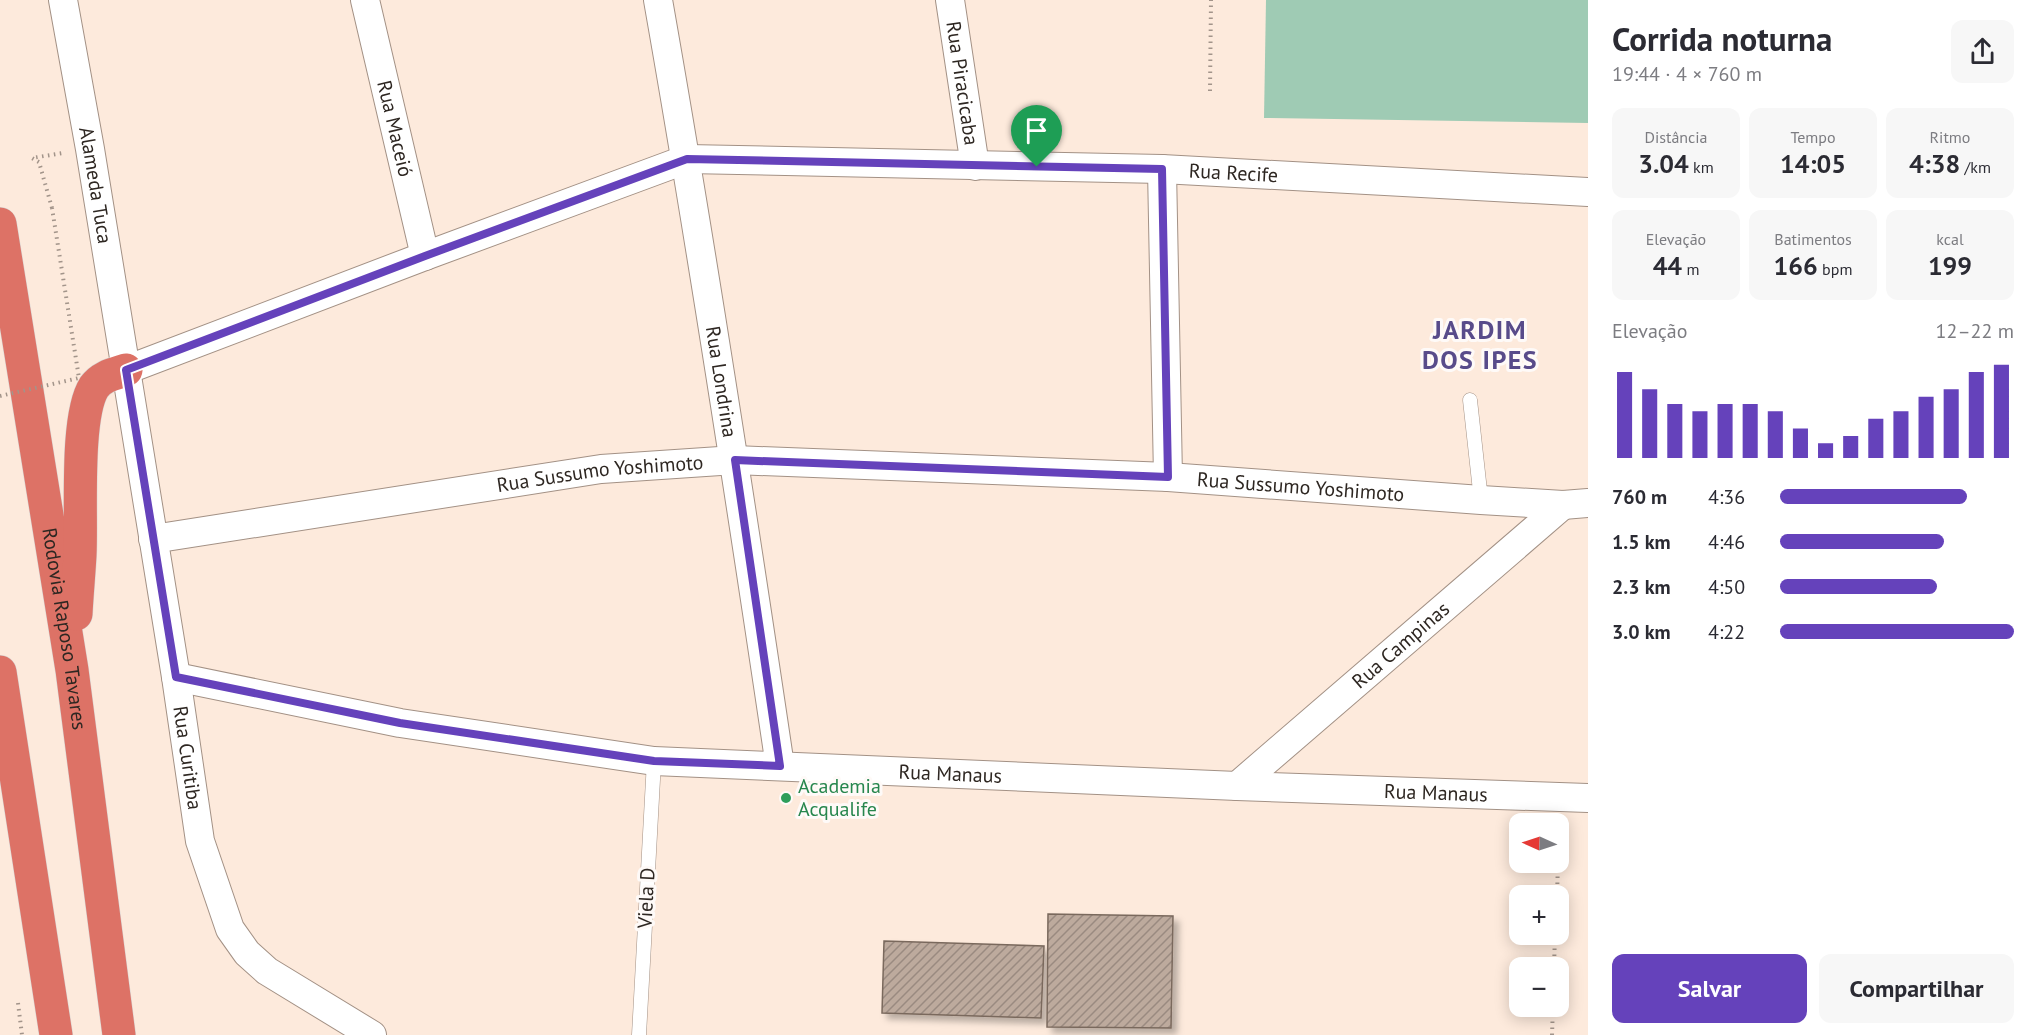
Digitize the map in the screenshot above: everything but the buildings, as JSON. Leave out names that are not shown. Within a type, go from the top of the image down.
[{"type":"highway","name":"Rodovia Raposo Tavares","points":[[0,224],[72,670],[118,1035]]},
{"type":"highway","points":[[72,670],[80,555],[81,464],[86,405],[95,386],[106,376],[126,370]]},
{"type":"highway","points":[[0,672],[56,1035]]},
{"type":"street","name":"Alameda Tuca","points":[[63,0],[126,370]]},
{"type":"street","name":"Rua Maceió","points":[[365,0],[425,256]]},
{"type":"street","name":"Rua Londrina","points":[[658,0],[687,159],[735,460],[780,766]]},
{"type":"street","name":"Rua Piracicaba","points":[[950,0],[975,166]]},
{"type":"street","name":"Rua Recife","points":[[126,370],[687,159],[1162,169],[1588,192]]},
{"type":"street","points":[[1162,169],[1168,477]]},
{"type":"street","name":"Rua Curitiba","points":[[126,370],[200,841],[230,929],[248,953],[267,971],[372,1035]]},
{"type":"street","name":"Rua Sussumo Yoshimoto","points":[[153,539],[601,469],[735,460],[1168,477],[1481,500],[1575,504]]},
{"type":"street","name":"Rua Campinas","points":[[1237,786],[1575,504]]},
{"type":"street","name":"Rua Manaus","points":[[176,677],[400,723],[654,761],[1237,786],[1588,798]]},
{"type":"lane","points":[[1470,400],[1481,500]]},
{"type":"lane","name":"Viela D","points":[[639,1035],[654,761]]},
{"type":"path","points":[[1210,91],[1211,0]]},
{"type":"path","points":[[0,396],[79,378],[52,208],[39,162],[32,158],[90,149]]},
{"type":"path","points":[[1552,1035],[1553,1017]]},
{"type":"green space","points":[[1266,0],[1588,0],[1588,123],[1264,118]]},
{"type":"place","name":"Academia Acqualife","points":[[786,798]]},
{"type":"district","name":"JARDIM DOS IPES","points":[[1480,344]]},
{"type":"route","points":[[687,159],[1037,167],[1162,169],[1168,477],[735,460],[780,766],[654,761],[400,723],[176,677],[126,370],[687,159]]}]
